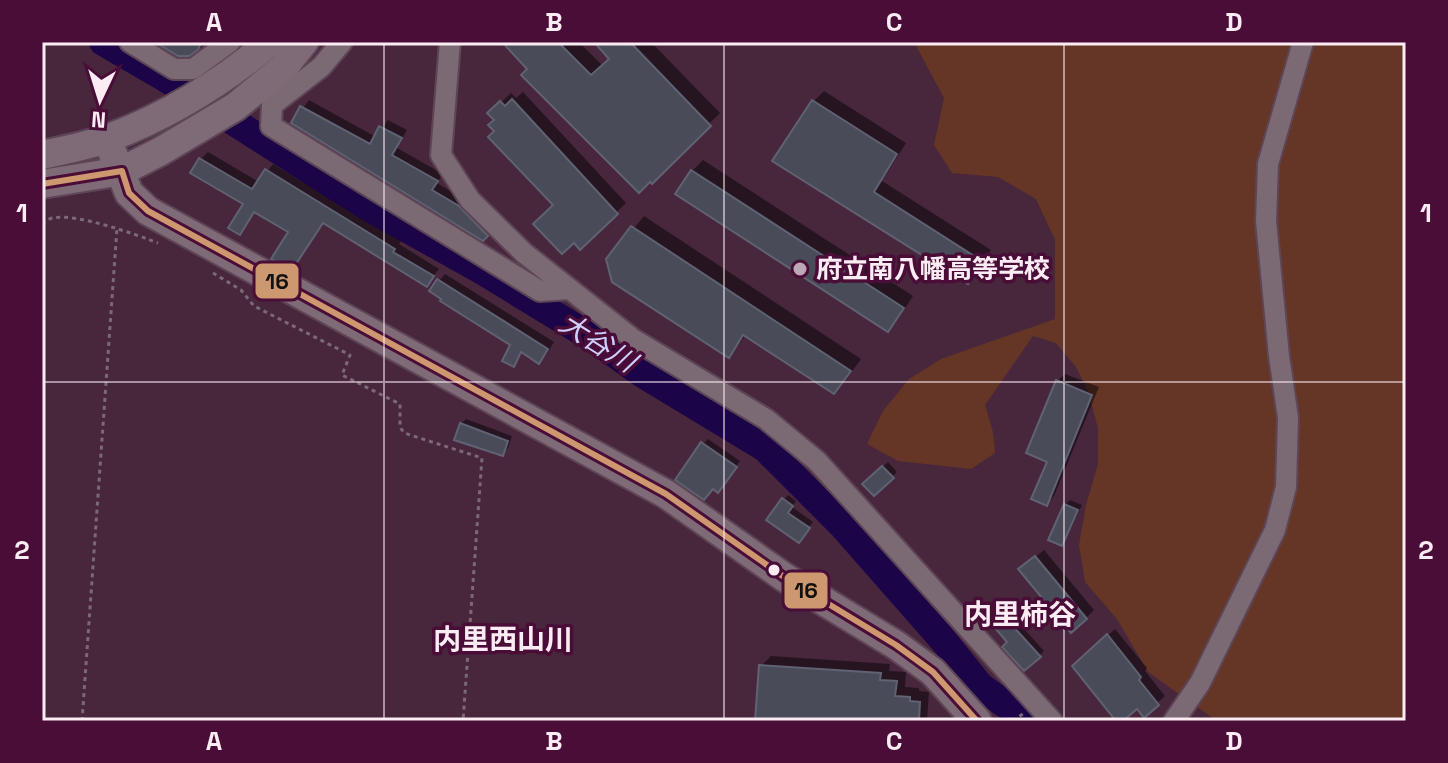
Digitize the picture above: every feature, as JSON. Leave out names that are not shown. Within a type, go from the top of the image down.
[{"type":"main road","points":[[42,155],[107,139],[174,108],[270,42]]},
{"type":"main road","points":[[42,184],[122,171],[204,127],[235,107],[284,67],[304,42]]},
{"type":"main road","points":[[107,139],[129,193],[148,211],[666,494],[784,577],[896,645],[933,672],[977,721]]},
{"type":"street","points":[[130,42],[174,69],[193,69],[230,42]]},
{"type":"street","points":[[342,42],[321,67],[272,105],[271,126],[540,291],[569,289]]},
{"type":"street","points":[[450,42],[441,155],[470,200],[524,253],[633,339],[766,419],[817,461],[1052,721]]},
{"type":"street","points":[[1174,721],[1200,683],[1275,530],[1286,487],[1288,418],[1266,221],[1268,164],[1303,42]]},
{"type":"path","points":[[42,224],[53,218],[117,228],[158,243]]},
{"type":"path","points":[[82,721],[117,228]]},
{"type":"path","points":[[206,269],[241,290],[254,306],[350,355],[342,375],[400,404],[400,427],[404,433],[482,458],[463,721]]},
{"type":"shaded area","points":[[914,42],[1406,42],[1406,721],[1217,721],[1148,672],[1117,619],[1085,582],[1079,545],[1098,464],[1098,428],[1088,391],[1076,367],[1056,343],[1033,336],[985,405],[995,453],[971,469],[898,461],[867,444],[883,411],[909,379],[941,359],[1055,319],[1055,240],[1036,199],[998,177],[952,173],[934,145],[944,98]]},
{"type":"building","points":[[155,42],[201,42],[198,50],[189,56],[178,56]]},
{"type":"building","points":[[502,42],[558,42],[591,75],[609,59],[594,42],[630,42],[711,126],[639,193],[521,75],[527,69]]},
{"type":"building","points":[[512,99],[618,214],[580,250],[574,243],[562,254],[533,224],[553,205],[488,137],[494,131],[488,125],[494,120],[487,113],[500,101],[505,106]]},
{"type":"building","points":[[812,100],[897,154],[874,192],[982,261],[968,284],[772,161]]},
{"type":"building","points":[[300,106],[370,144],[379,126],[402,138],[392,155],[438,181],[432,190],[459,206],[488,236],[483,241],[291,123]]},
{"type":"building","points":[[199,158],[252,189],[265,169],[434,276],[427,287],[323,223],[292,270],[271,259],[288,232],[254,212],[240,235],[228,228],[243,204],[190,173]]},
{"type":"building","points":[[691,170],[904,308],[888,332],[675,194]]},
{"type":"building","points":[[631,226],[851,371],[834,394],[743,335],[729,358],[612,282],[606,259]]},
{"type":"building","points":[[437,279],[548,349],[539,364],[521,352],[514,367],[502,361],[510,345],[440,301],[429,291]]},
{"type":"building","points":[[1056,380],[1092,395],[1047,506],[1031,499],[1047,462],[1026,453]]},
{"type":"building","points":[[460,423],[508,441],[503,456],[454,440]]},
{"type":"building","points":[[701,442],[737,467],[718,493],[713,489],[704,500],[675,480]]},
{"type":"building","points":[[882,466],[894,478],[874,496],[862,484]]},
{"type":"building","points":[[782,498],[793,506],[788,513],[810,528],[799,543],[766,520]]},
{"type":"building","points":[[1064,504],[1078,510],[1062,546],[1048,540]]},
{"type":"building","points":[[1035,556],[1087,619],[1071,633],[1018,569]]},
{"type":"building","points":[[1000,612],[1041,657],[1024,671],[1002,647],[1007,642],[989,621]]},
{"type":"building","points":[[1107,634],[1159,705],[1144,718],[1137,709],[1123,721],[1116,721],[1072,666]]},
{"type":"building","points":[[759,665],[881,673],[880,680],[897,681],[895,696],[910,697],[910,701],[920,702],[919,721],[755,721]]},
{"type":"waterway","name":"大谷川","points":[[103,42],[368,207],[481,270],[594,339],[641,373],[765,448],[842,525],[980,686],[1028,721]]},
{"type":"transit line","name":"16","points":[[42,184],[122,171],[129,193],[148,211],[666,494],[784,577],[896,645],[933,672],[977,721]]},
{"type":"place","name":"府立南八幡高等学校","points":[[800,269]]},
{"type":"district","name":"内里柿谷","points":[[1020,614]]},
{"type":"district","name":"内里西山川","points":[[503,639]]}]
